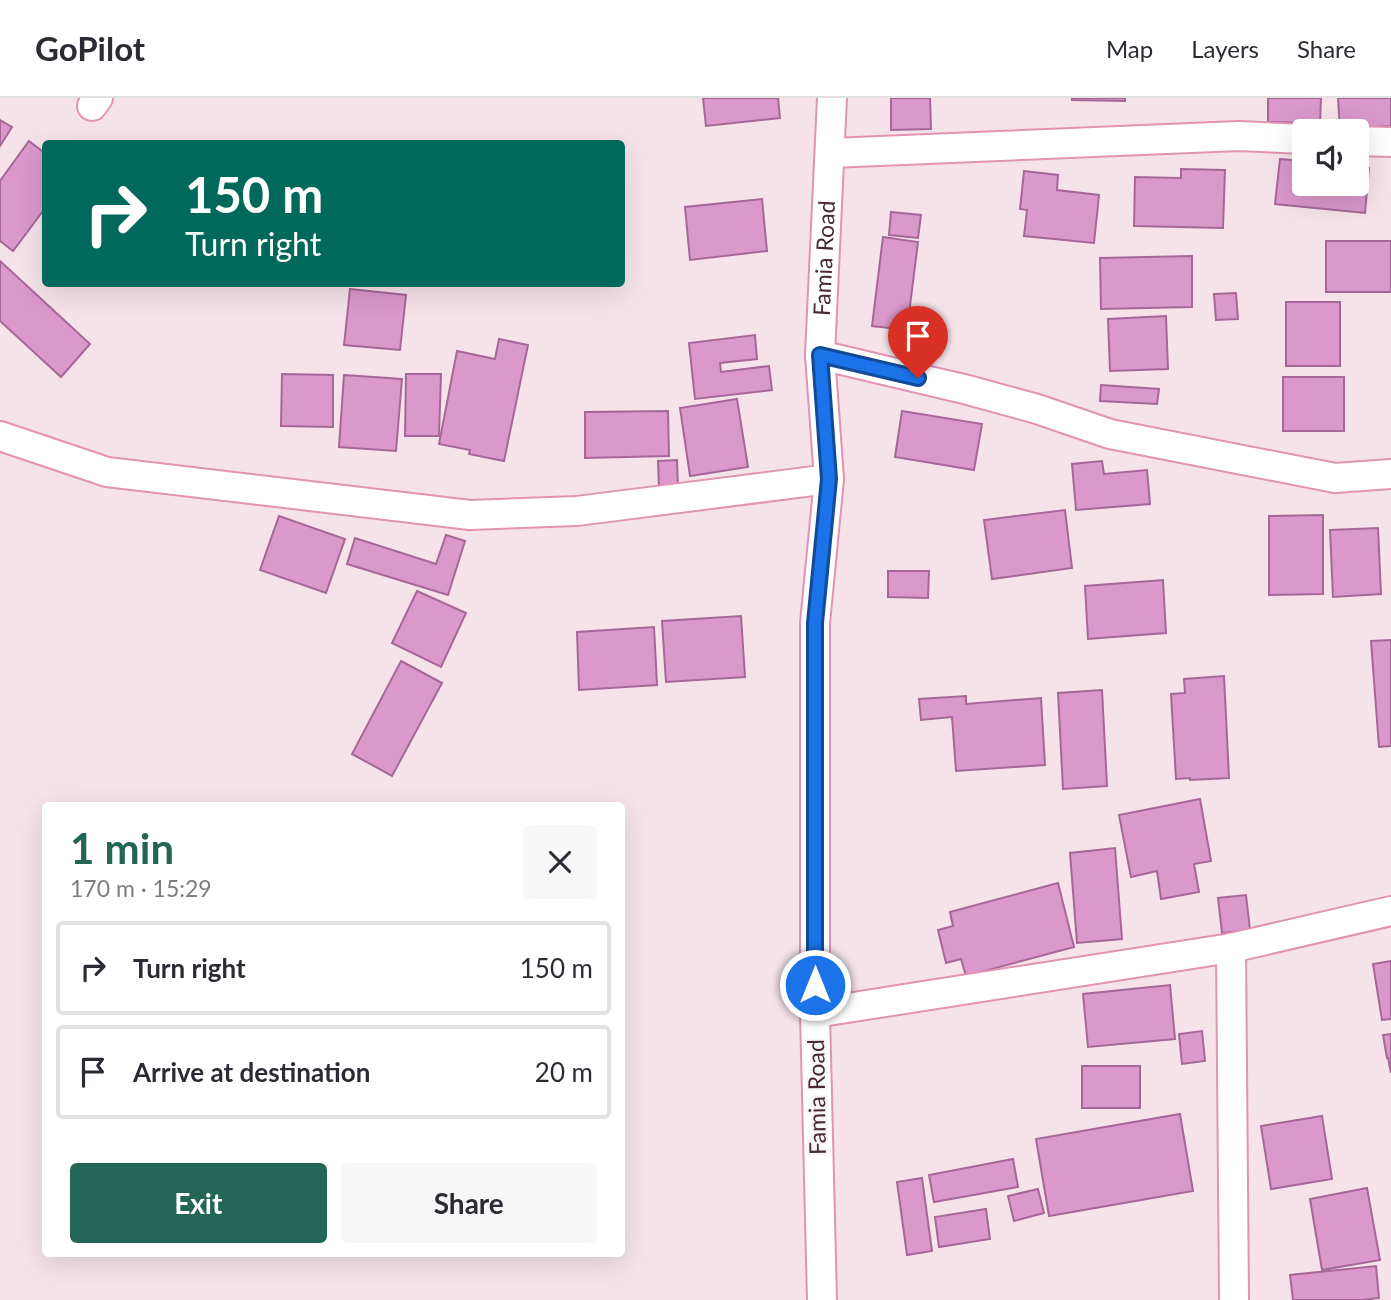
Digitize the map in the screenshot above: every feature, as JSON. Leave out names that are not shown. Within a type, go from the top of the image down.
[{"type":"street","name":"Famia Road","points":[[822,1300],[815,1013],[815,623],[829,479],[820,355],[832,98]]},
{"type":"street","points":[[831,153],[1239,136],[1292,138]]},
{"type":"street","points":[[1369,141],[1391,142]]},
{"type":"street","points":[[820,355],[968,390],[1037,409],[1110,434],[1335,478],[1391,474]]},
{"type":"street","points":[[0,436],[107,472],[470,515],[577,511],[829,479]]},
{"type":"street","points":[[815,1013],[1231,948],[1391,911]]},
{"type":"street","points":[[1231,948],[1234,1300]]},
{"type":"building","points":[[703,98],[778,98],[780,118],[706,126]]},
{"type":"building","points":[[891,98],[930,98],[931,129],[891,130]]},
{"type":"building","points":[[1125,98],[1125,101],[1072,100]]},
{"type":"building","points":[[1268,98],[1321,98],[1320,119],[1268,122]]},
{"type":"building","points":[[1338,98],[1391,98],[1391,126],[1369,127],[1369,119],[1339,119]]},
{"type":"building","points":[[0,120],[12,127],[0,146]]},
{"type":"building","points":[[29,141],[42,151],[42,212],[13,251],[0,241],[0,181]]},
{"type":"building","points":[[1280,159],[1292,160],[1292,196],[1367,196],[1365,213],[1275,204]]},
{"type":"building","points":[[1181,169],[1225,170],[1223,228],[1134,226],[1135,177],[1181,178]]},
{"type":"building","points":[[1024,171],[1058,175],[1057,190],[1099,195],[1094,243],[1024,236],[1027,210],[1020,209]]},
{"type":"building","points":[[762,199],[767,251],[690,260],[685,207]]},
{"type":"building","points":[[891,212],[921,215],[918,238],[889,235]]},
{"type":"building","points":[[883,237],[918,242],[907,330],[872,326]]},
{"type":"building","points":[[1326,241],[1391,241],[1391,292],[1326,292]]},
{"type":"building","points":[[1192,256],[1192,307],[1101,309],[1100,258]]},
{"type":"building","points":[[0,261],[90,344],[61,377],[0,321]]},
{"type":"building","points":[[350,289],[406,295],[400,350],[344,345]]},
{"type":"building","points":[[1236,293],[1238,319],[1216,320],[1214,294]]},
{"type":"building","points":[[1286,302],[1340,302],[1340,366],[1286,366]]},
{"type":"building","points":[[1166,316],[1168,369],[1110,371],[1108,319]]},
{"type":"building","points":[[755,335],[757,359],[720,363],[721,372],[769,366],[772,390],[695,399],[689,343]]},
{"type":"building","points":[[499,339],[528,345],[504,461],[439,444],[457,351],[495,359]]},
{"type":"building","points":[[282,374],[333,375],[333,427],[281,426]]},
{"type":"building","points":[[406,374],[441,374],[439,436],[405,436]]},
{"type":"building","points":[[344,375],[402,379],[396,451],[339,447]]},
{"type":"building","points":[[1283,377],[1344,377],[1344,431],[1283,431]]},
{"type":"building","points":[[1101,385],[1159,389],[1157,404],[1100,401]]},
{"type":"building","points":[[737,399],[748,467],[690,476],[680,408]]},
{"type":"building","points":[[668,411],[669,456],[585,458],[585,412]]},
{"type":"building","points":[[902,411],[982,424],[974,470],[895,457]]},
{"type":"building","points":[[677,460],[678,487],[659,488],[658,461]]},
{"type":"building","points":[[1102,461],[1104,474],[1147,470],[1150,504],[1076,510],[1072,464]]},
{"type":"building","points":[[1065,510],[1072,568],[992,579],[984,520]]},
{"type":"building","points":[[1323,515],[1323,594],[1269,595],[1269,516]]},
{"type":"building","points":[[279,516],[345,539],[326,593],[260,570]]},
{"type":"building","points":[[1378,528],[1381,594],[1333,597],[1330,530]]},
{"type":"building","points":[[446,535],[465,541],[448,595],[347,564],[355,538],[436,564]]},
{"type":"building","points":[[888,571],[929,571],[928,598],[888,597]]},
{"type":"building","points":[[1163,580],[1166,633],[1088,639],[1085,586]]},
{"type":"building","points":[[417,591],[466,613],[441,667],[392,643]]},
{"type":"building","points":[[741,616],[745,677],[666,682],[662,621]]},
{"type":"building","points":[[654,627],[657,685],[579,690],[577,632]]},
{"type":"building","points":[[1391,640],[1391,746],[1379,747],[1371,641]]},
{"type":"building","points":[[401,661],[442,683],[392,776],[352,754]]},
{"type":"building","points":[[1224,676],[1229,778],[1176,779],[1171,694],[1185,693],[1184,679]]},
{"type":"building","points":[[1102,690],[1107,786],[1063,789],[1058,693]]},
{"type":"building","points":[[966,696],[966,704],[1041,698],[1045,765],[956,771],[952,717],[921,720],[919,699]]},
{"type":"building","points":[[1200,799],[1211,861],[1194,864],[1199,892],[1161,899],[1157,871],[1131,877],[1119,815]]},
{"type":"building","points":[[1115,848],[1122,939],[1077,943],[1070,853]]},
{"type":"building","points":[[1058,883],[1074,947],[966,976],[961,959],[946,963],[938,930],[953,926],[950,912]]},
{"type":"building","points":[[1246,895],[1250,930],[1222,933],[1218,898]]},
{"type":"building","points":[[1391,961],[1391,1019],[1382,1020],[1373,964]]},
{"type":"building","points":[[1170,985],[1175,1039],[1088,1047],[1083,994]]},
{"type":"building","points":[[1202,1031],[1205,1061],[1182,1064],[1179,1034]]},
{"type":"building","points":[[1391,1034],[1391,1073],[1383,1035]]},
{"type":"building","points":[[1082,1066],[1140,1066],[1140,1108],[1082,1108]]},
{"type":"building","points":[[1180,1114],[1193,1191],[1049,1216],[1036,1139]]},
{"type":"building","points":[[1322,1116],[1332,1179],[1271,1189],[1261,1126]]},
{"type":"building","points":[[1013,1159],[1018,1187],[934,1202],[929,1175]]},
{"type":"building","points":[[922,1178],[932,1251],[907,1255],[897,1182]]},
{"type":"building","points":[[1367,1188],[1380,1260],[1322,1270],[1310,1199]]},
{"type":"building","points":[[1038,1189],[1044,1213],[1014,1221],[1008,1196]]},
{"type":"building","points":[[986,1209],[990,1239],[939,1247],[935,1217]]},
{"type":"building","points":[[1376,1266],[1379,1298],[1293,1300],[1290,1275]]},
{"type":"route","points":[[815,985],[815,623],[829,479],[820,355],[918,378]]}]
